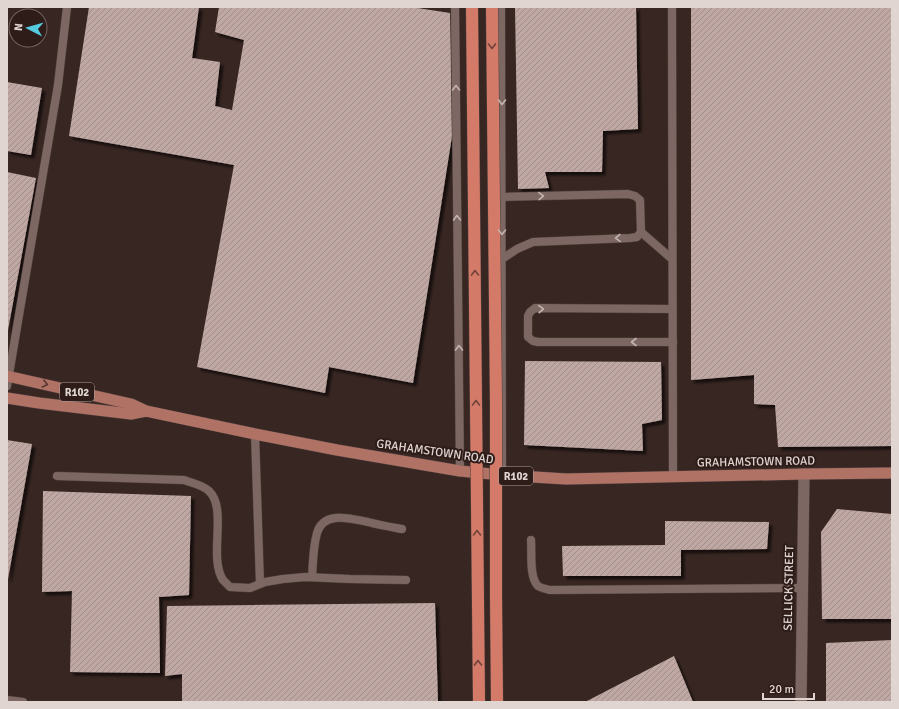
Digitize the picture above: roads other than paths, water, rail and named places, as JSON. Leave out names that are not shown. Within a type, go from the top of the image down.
[{"type":"highway","points":[[472,7],[479,702]]},
{"type":"highway","points":[[492,7],[496,395],[496,702]]},
{"type":"main road","name":"GRAHAMSTOWN ROAD","points":[[8,379],[131,404],[146,411],[254,434],[460,471],[566,479],[892,473]]},
{"type":"main road","name":"GRAHAMSTOWN ROAD","points":[[7,398],[131,414],[146,411]]},
{"type":"street","name":"SELLICK STREET","points":[[801,702],[804,474]]},
{"type":"lane","points":[[8,379],[58,85],[67,7]]},
{"type":"lane","points":[[455,7],[460,471]]},
{"type":"lane","points":[[501,7],[502,475]]},
{"type":"lane","points":[[672,7],[673,477]]},
{"type":"lane","points":[[502,198],[628,194],[635,196],[640,200],[641,232],[637,237],[630,238],[533,242],[517,249],[502,259]]},
{"type":"lane","points":[[641,232],[672,258]]},
{"type":"lane","points":[[672,309],[536,308],[530,312],[528,316],[528,337],[533,341],[538,342],[672,342]]},
{"type":"lane","points":[[254,434],[260,584]]},
{"type":"lane","points":[[56,476],[184,480],[209,490],[217,505],[217,558],[219,570],[223,580],[230,587],[250,588],[265,582],[312,577],[406,580]]},
{"type":"lane","points":[[312,577],[317,532],[324,522],[333,518],[344,517],[402,530]]},
{"type":"lane","points":[[532,540],[532,576],[539,586],[550,590],[802,588]]},
{"type":"lane","points":[[7,700],[23,702]]}]
